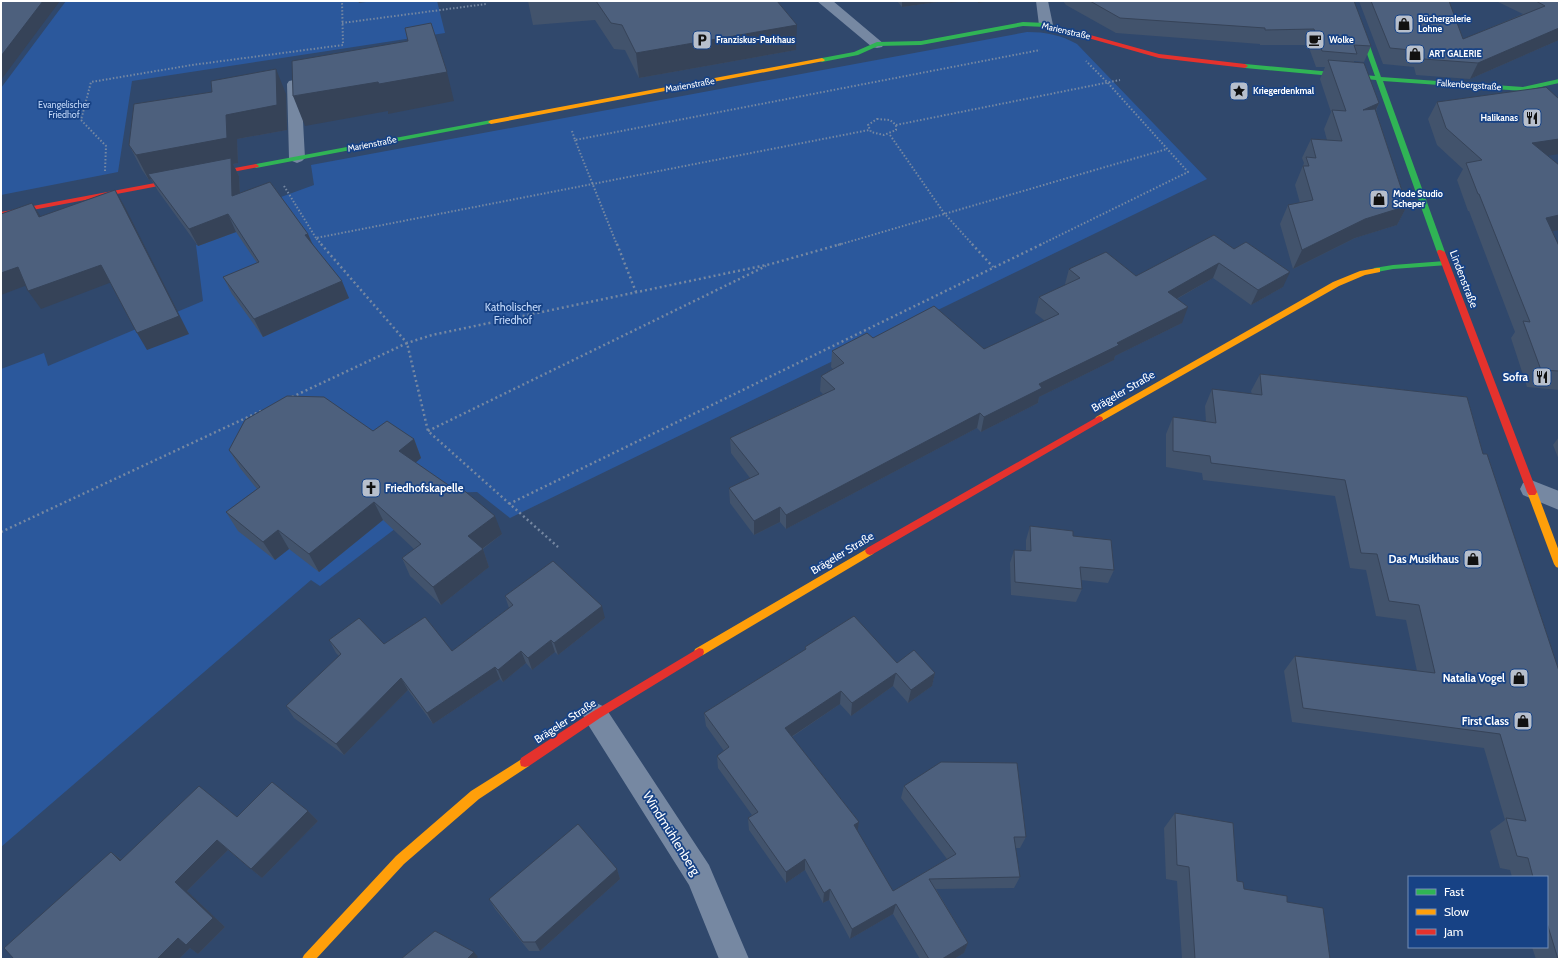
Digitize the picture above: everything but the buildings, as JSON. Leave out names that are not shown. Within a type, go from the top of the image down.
[{"type":"street","points":[[824,1],[877,44]]},
{"type":"street","name":"Lindenstraße","points":[[1351,1],[1445,263],[1559,564]]},
{"type":"street","name":"Marienstraße","points":[[1,214],[856,54],[877,44],[921,43],[1023,24],[1046,25],[1159,56],[1218,64],[1379,79]]},
{"type":"street","name":"Falkenbergstraße","points":[[1379,79],[1523,89],[1559,81]]},
{"type":"street","name":"Brägeler Straße","points":[[308,959],[400,860],[475,795],[596,714],[949,504],[1336,284],[1363,273],[1393,267],[1445,263]]},
{"type":"street","points":[[1531,489],[1559,501]]},
{"type":"street","name":"Windmühlenberg","points":[[596,714],[699,875],[734,959]]},
{"type":"lane","points":[[1042,1],[1046,25]]},
{"type":"lane","points":[[294,84],[297,158]]},
{"type":"path","points":[[118,191],[105,174],[106,146],[81,120],[91,82],[192,64],[343,45],[342,1]]},
{"type":"path","points":[[342,23],[486,4]]},
{"type":"path","points":[[576,140],[1045,49]]},
{"type":"path","points":[[509,504],[1188,172],[1107,82],[1085,60]]},
{"type":"path","points":[[896,125],[1120,80]]},
{"type":"path","points":[[869,130],[868,125],[877,119],[890,120],[896,125]]},
{"type":"path","points":[[316,238],[869,130],[880,136],[890,134],[896,130],[896,125]]},
{"type":"path","points":[[570,126],[636,292]]},
{"type":"path","points":[[890,134],[944,213],[993,267]]},
{"type":"path","points":[[291,397],[407,344],[432,335],[770,264],[1168,149]]},
{"type":"path","points":[[270,163],[316,238],[407,344],[428,431],[558,547]]},
{"type":"path","points":[[428,431],[770,264]]},
{"type":"path","points":[[1,532],[269,407]]},
{"type":"green space","name":"Evangelischer Friedhof","points":[[66,1],[358,1],[359,3],[373,1],[437,1],[445,33],[132,81],[118,172],[1,195],[1,88]]},
{"type":"green space","name":"Katholischer Friedhof","points":[[1027,32],[1053,35],[1065,38],[1077,44],[1207,179],[510,518],[477,492],[442,493],[320,586],[311,580],[1,847],[1,369],[44,353],[48,366],[203,301],[196,245],[290,211],[281,197],[314,185],[311,165]]},
{"type":"traffic: fast","points":[[1351,1],[1441,252]]},
{"type":"traffic: fast","points":[[822,60],[856,54],[877,44],[921,43],[1023,24],[1046,25],[1083,35]]},
{"type":"traffic: fast","points":[[1245,66],[1441,84],[1523,89],[1559,81]]},
{"type":"traffic: fast","points":[[256,166],[491,122]]},
{"type":"traffic: fast","points":[[1377,270],[1393,267],[1445,263]]},
{"type":"traffic: slow","points":[[491,122],[822,60]]},
{"type":"traffic: slow","points":[[1099,419],[1336,284],[1363,273],[1377,270]]},
{"type":"traffic: slow","points":[[1532,492],[1559,564]]},
{"type":"traffic: slow","points":[[699,652],[870,551]]},
{"type":"traffic: slow","points":[[308,959],[400,860],[475,795],[525,762]]},
{"type":"traffic: jam","points":[[1083,35],[1159,56],[1245,66]]},
{"type":"traffic: jam","points":[[1,214],[256,166]]},
{"type":"traffic: jam","points":[[1441,252],[1532,492]]},
{"type":"traffic: jam","points":[[870,551],[1099,419]]},
{"type":"traffic: jam","points":[[525,762],[596,715],[699,652]]},
{"type":"place","name":"Büchergalerie Lohne","points":[[1404,24]]},
{"type":"place","name":"Franziskus-Parkhaus","points":[[702,40]]},
{"type":"place","name":"Wolke","points":[[1315,40]]},
{"type":"place","name":"ART GALERIE","points":[[1415,54]]},
{"type":"place","name":"Kriegerdenkmal","points":[[1239,91]]},
{"type":"place","name":"Halikanas","points":[[1532,118]]},
{"type":"place","name":"Mode Studio Scheper","points":[[1379,199]]},
{"type":"place","name":"Sofra","points":[[1542,377]]},
{"type":"place","name":"Friedhofskapelle","points":[[371,488]]},
{"type":"place","name":"Das Musikhaus","points":[[1473,559]]},
{"type":"place","name":"Natalia Vogel","points":[[1519,678]]},
{"type":"place","name":"First Class","points":[[1523,721]]}]
